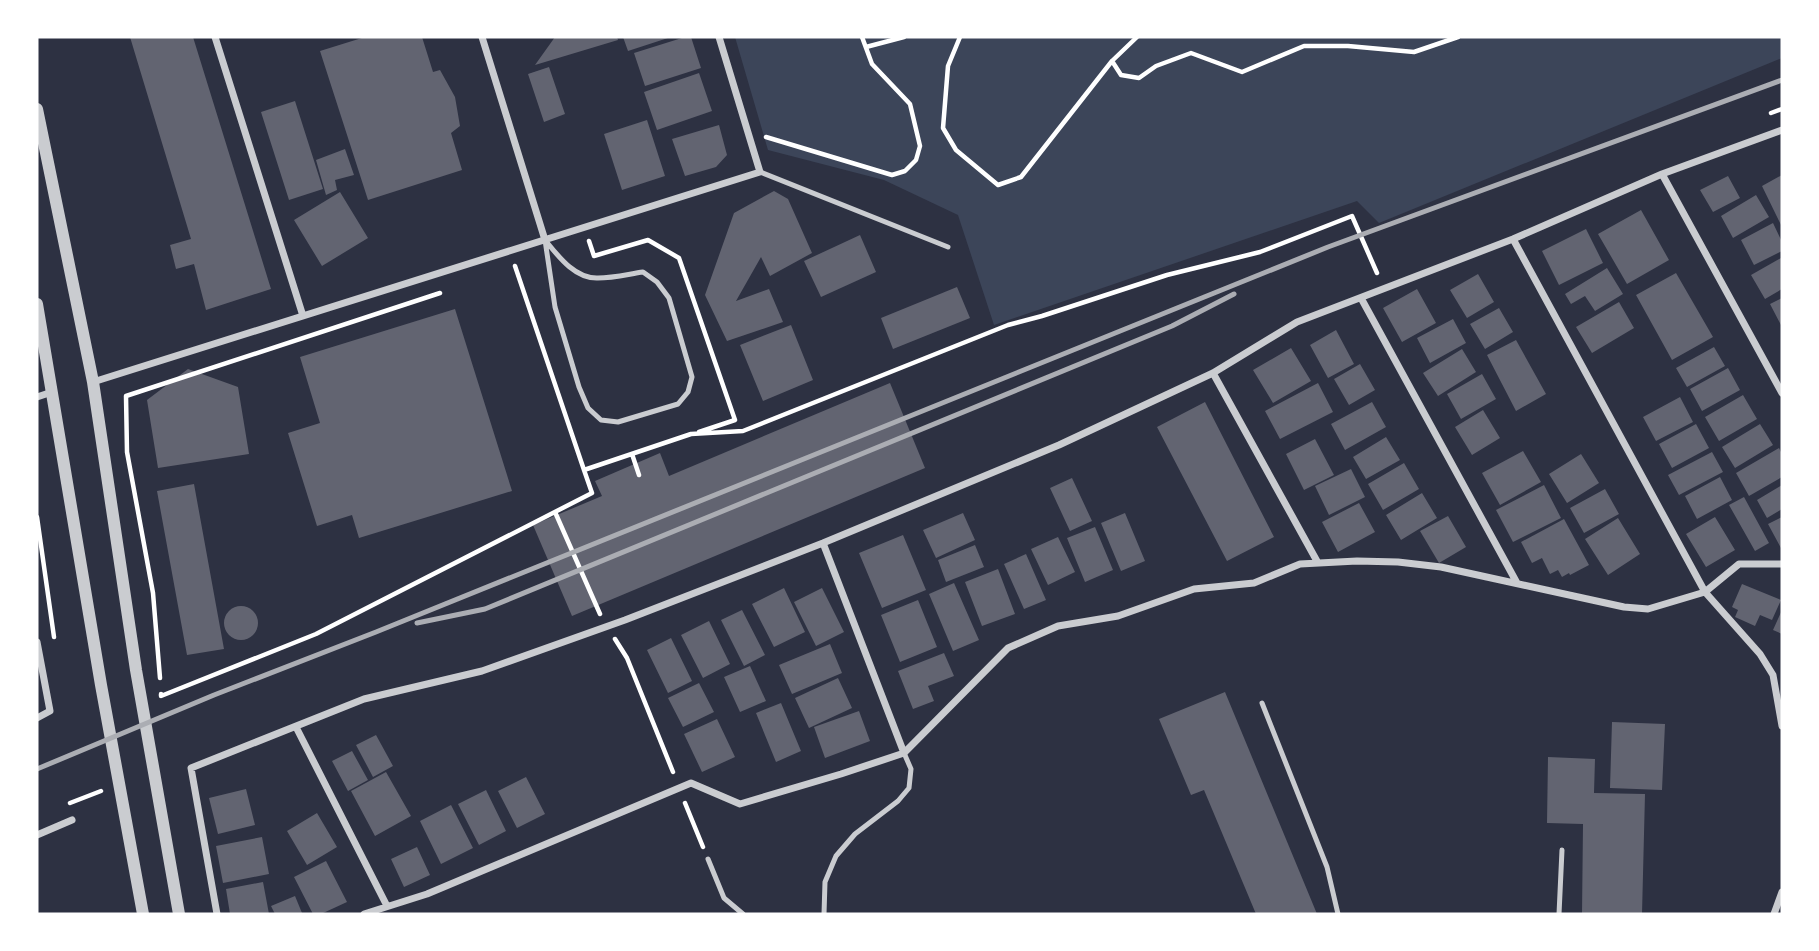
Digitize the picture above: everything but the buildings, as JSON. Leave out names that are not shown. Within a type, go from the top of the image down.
[{"type":"street","points":[[215,37],[303,316]]},
{"type":"street","points":[[482,37],[545,240]]},
{"type":"street","points":[[93,382],[761,172],[719,37]]},
{"type":"street","points":[[37,109],[93,382],[136,670],[179,914]]},
{"type":"street","points":[[217,914],[191,768],[364,699],[481,671],[625,620],[823,543],[1059,445],[1213,373],[1297,323],[1513,239],[1662,174],[1782,130]]},
{"type":"street","points":[[1662,174],[1782,393]]},
{"type":"street","points":[[1513,239],[1706,592],[1760,654],[1773,675],[1782,726]]},
{"type":"street","points":[[1361,298],[1517,583]]},
{"type":"street","points":[[37,304],[143,914]]},
{"type":"street","points":[[1213,373],[1318,563]]},
{"type":"street","points":[[37,397],[52,392]]},
{"type":"street","points":[[823,543],[904,753]]},
{"type":"street","points":[[364,914],[427,894],[691,783],[740,804],[904,753],[1008,648],[1058,626],[1118,616],[1194,590],[1254,583],[1300,564],[1398,562],[1441,566],[1624,607],[1648,609],[1706,592],[1739,564],[1782,564]]},
{"type":"street","points":[[37,642],[50,712],[37,718]]},
{"type":"street","points":[[296,727],[387,906]]},
{"type":"street","points":[[37,835],[72,820]]},
{"type":"street","points":[[1774,914],[1782,892]]},
{"type":"lane","points":[[761,172],[948,247]]},
{"type":"lane","points":[[545,240],[560,259],[583,276],[597,278],[643,272],[657,282],[669,298],[692,377],[688,392],[678,404],[618,422],[601,420],[588,408],[555,307],[545,240]]},
{"type":"lane","points":[[1262,703],[1327,867],[1338,914]]},
{"type":"lane","points":[[824,914],[825,882],[836,856],[855,834],[898,801],[909,788],[911,769],[904,753]]},
{"type":"lane","points":[[1559,914],[1562,850]]},
{"type":"lane","points":[[708,859],[724,898],[743,914]]},
{"type":"path","points":[[748,132],[892,175],[905,171],[916,160],[920,146],[911,104],[872,64],[862,37]]},
{"type":"path","points":[[866,47],[904,37]]},
{"type":"path","points":[[961,37],[948,66],[943,128],[956,150],[998,185],[1021,177],[1112,61],[1137,37]]},
{"type":"path","points":[[1112,61],[1121,75],[1139,78],[1156,66],[1191,53],[1242,72],[1304,46],[1348,46],[1414,52],[1458,37]]},
{"type":"path","points":[[1770,114],[1782,109]]},
{"type":"path","points":[[691,434],[743,431],[1007,325],[1167,275],[1261,252],[1352,216],[1378,274],[1366,279]]},
{"type":"path","points":[[584,470],[735,420],[679,258],[648,240],[594,256],[589,240]]},
{"type":"path","points":[[451,290],[126,397],[127,452],[153,593],[161,696],[316,634],[592,493],[513,262]]},
{"type":"path","points":[[632,454],[639,475]]},
{"type":"path","points":[[555,512],[606,624]]},
{"type":"path","points":[[37,516],[55,639]]},
{"type":"path","points":[[591,616],[602,612]]},
{"type":"path","points":[[613,635],[627,658],[677,783]]},
{"type":"path","points":[[62,806],[101,791]]},
{"type":"path","points":[[682,796],[708,859]]},
{"type":"shaded area","points":[[735,37],[1782,37],[1782,58],[1379,223],[1357,201],[994,325],[958,215],[884,180],[768,150]]},
{"type":"railway","points":[[37,769],[214,695],[1328,247],[1782,80]]},
{"type":"railway","points":[[417,623],[485,609],[1172,326],[1234,294]]}]
